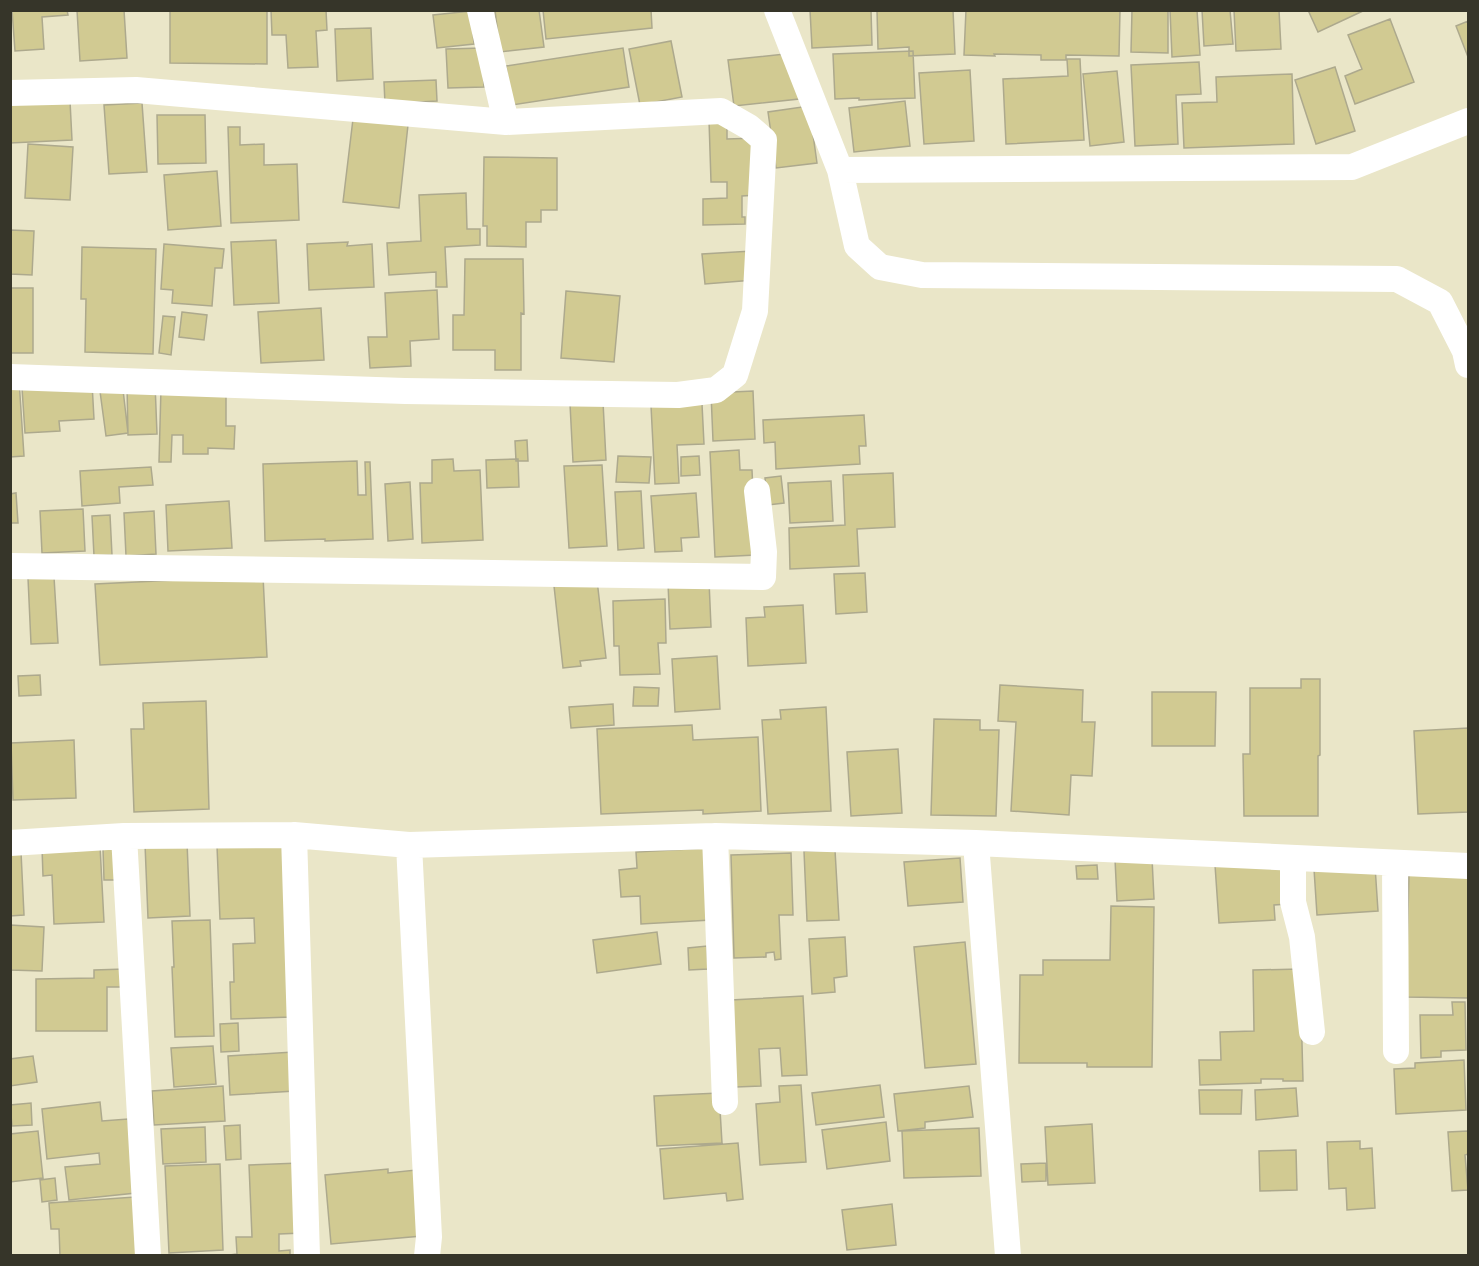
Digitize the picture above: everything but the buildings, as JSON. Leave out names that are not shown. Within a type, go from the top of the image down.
[{"type":"street","points":[[480,10],[506,122]]},
{"type":"street","points":[[777,10],[840,170],[857,246],[880,267],[922,275],[1397,279],[1440,302],[1465,351],[1468,365]]},
{"type":"street","points":[[10,93],[136,90],[506,122],[721,111],[750,127],[764,140],[755,310],[735,375],[716,390],[678,395],[393,391],[10,377]]},
{"type":"street","points":[[840,170],[1353,167],[1468,121]]},
{"type":"street","points":[[10,566],[763,577],[765,552],[757,491]]},
{"type":"street","points":[[294,835],[307,1256]]},
{"type":"street","points":[[10,843],[124,836],[294,835],[409,845],[715,836],[976,843],[1468,866]]},
{"type":"street","points":[[124,836],[148,1256]]},
{"type":"street","points":[[715,836],[725,1102]]},
{"type":"street","points":[[976,843],[1008,1256]]},
{"type":"street","points":[[409,845],[429,1237],[427,1256]]},
{"type":"street","points":[[1293,858],[1293,902],[1302,937],[1312,1032]]},
{"type":"street","points":[[1395,863],[1396,1051]]}]
